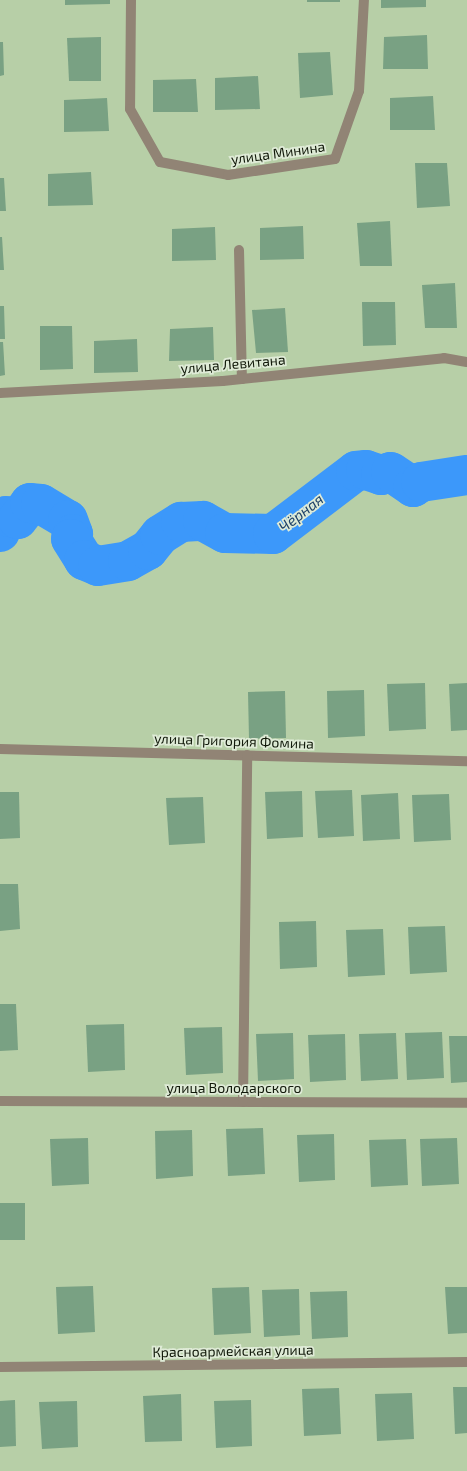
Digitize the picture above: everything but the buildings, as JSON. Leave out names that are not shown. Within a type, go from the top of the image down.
[{"type":"street","name":"улица Минина","points":[[131,0],[130,109],[160,162],[228,175],[335,159],[359,90],[364,0]]},
{"type":"street","points":[[239,250],[242,379]]},
{"type":"street","name":"улица Левитана","points":[[0,393],[242,379],[444,358],[467,362]]},
{"type":"street","name":"улица Григория Фомина","points":[[0,749],[467,761]]},
{"type":"street","points":[[243,1102],[246,755]]},
{"type":"street","name":"улица Володарского","points":[[0,1100],[467,1104]]},
{"type":"street","name":"Красноармейская улица","points":[[0,1367],[467,1362]]},
{"type":"waterway","name":"Чёрная","points":[[0,532],[6,516],[18,519],[30,503],[41,504],[68,520],[73,534],[71,539],[84,560],[98,566],[128,561],[148,550],[160,535],[181,522],[203,521],[225,533],[273,534],[356,471],[366,470],[381,475],[391,472],[413,487],[421,482],[467,475]]}]
